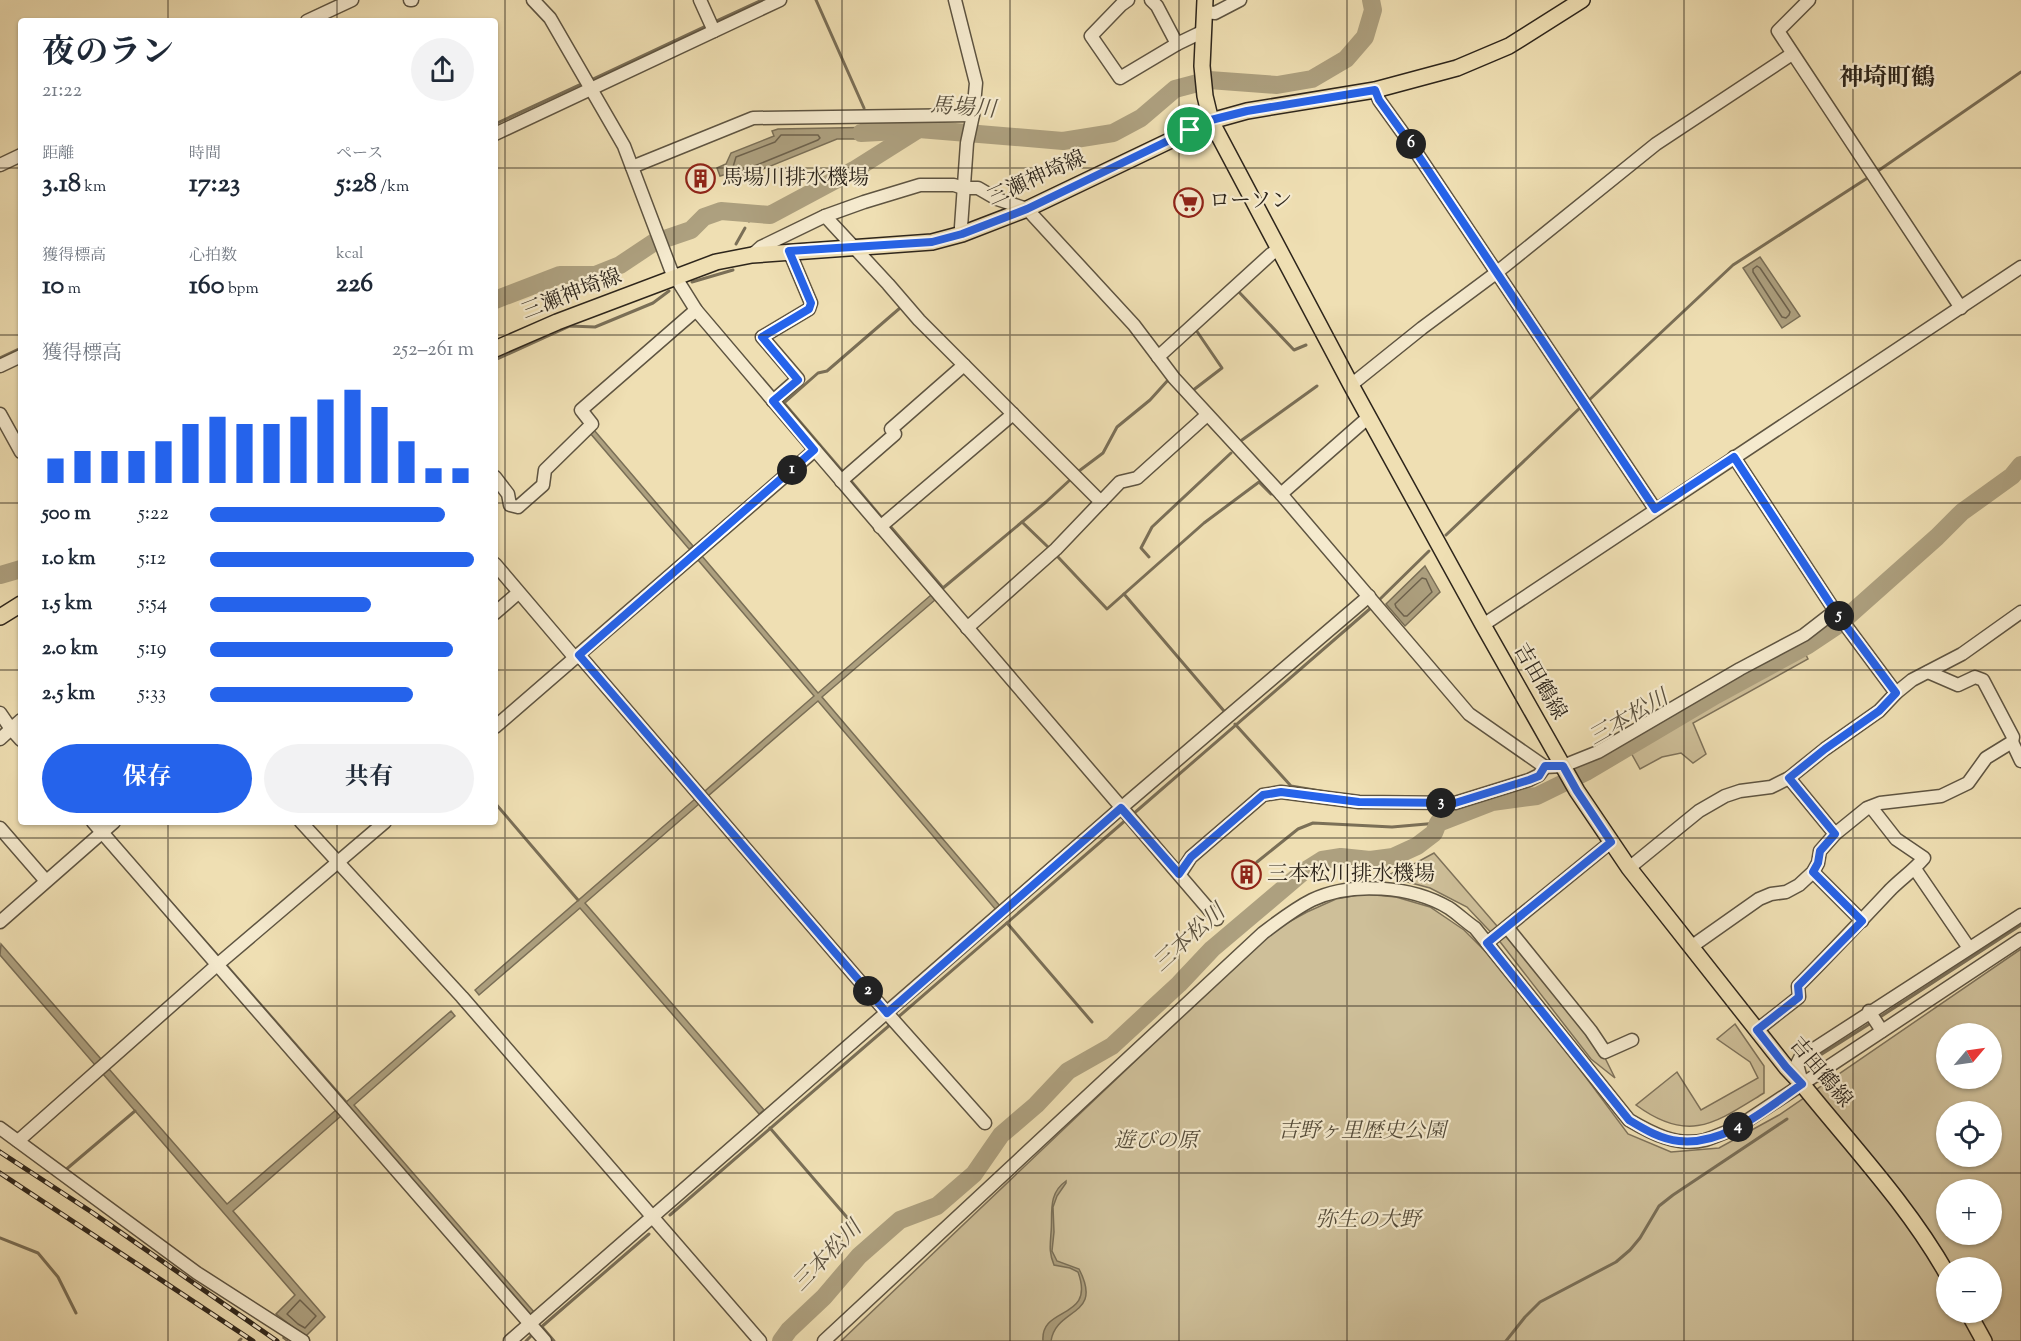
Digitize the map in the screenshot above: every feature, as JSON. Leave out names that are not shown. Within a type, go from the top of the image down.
[{"type":"main road","name":"三瀬神埼線","points":[[498,348],[532,332],[716,262],[789,251],[932,242],[962,234],[1027,209],[1211,120],[1247,111],[1375,90],[1457,68],[1509,46],[1582,0]]},
{"type":"main road","name":"吉田鶴線","points":[[1205,6],[1202,66],[1205,96],[1211,120],[1351,385],[1577,791],[1629,868],[1786,1067],[1905,1211],[1938,1257]]},
{"type":"main road","points":[[0,617],[18,606]]},
{"type":"main road","points":[[1974,1323],[1984,1341]]},
{"type":"street","points":[[313,18],[352,0]]},
{"type":"street","points":[[532,0],[549,18],[624,146],[671,270],[696,310],[1217,919]]},
{"type":"street","points":[[548,0],[549,18]]},
{"type":"street","points":[[700,0],[714,31]]},
{"type":"street","points":[[498,133],[780,0]]},
{"type":"street","points":[[955,0],[976,83],[967,143],[962,234]]},
{"type":"street","points":[[1128,0],[1091,36],[1120,78],[1177,44],[1204,31]]},
{"type":"street","points":[[1151,0],[1157,6],[1177,44]]},
{"type":"street","points":[[1205,6],[1215,12],[1240,0]]},
{"type":"street","points":[[1809,0],[1778,31],[1961,308]]},
{"type":"street","points":[[1351,385],[1496,273],[1656,144],[1792,54]]},
{"type":"street","points":[[1375,90],[1379,100],[1655,509]]},
{"type":"street","points":[[632,167],[753,118],[973,115]]},
{"type":"street","points":[[0,165],[18,156]]},
{"type":"street","points":[[752,255],[761,247],[825,216],[921,185],[978,188],[997,199],[1027,209],[1134,325],[1207,415],[1374,601],[1469,714],[1545,766],[1563,766],[1598,752],[1740,669],[1804,635],[1835,611]]},
{"type":"street","points":[[825,216],[919,320],[1101,502]]},
{"type":"street","points":[[1158,357],[1279,249]]},
{"type":"street","points":[[773,401],[798,380],[762,337],[809,309],[811,303],[789,251]]},
{"type":"street","points":[[1483,625],[2021,267]]},
{"type":"street","points":[[498,481],[508,494],[510,505],[518,507],[543,485],[545,470],[592,424],[581,410],[696,310]]},
{"type":"street","points":[[0,366],[18,357]]},
{"type":"street","points":[[841,481],[895,434],[891,429],[964,365]]},
{"type":"street","points":[[0,414],[18,447]]},
{"type":"street","points":[[880,526],[1013,414]]},
{"type":"street","points":[[968,628],[1056,549],[1120,482],[1137,478],[1207,415]]},
{"type":"street","points":[[1281,495],[1369,418]]},
{"type":"street","points":[[498,724],[814,450]]},
{"type":"street","points":[[1734,457],[1835,611],[1896,693]]},
{"type":"street","points":[[498,568],[985,1123]]},
{"type":"street","points":[[498,610],[518,593]]},
{"type":"street","points":[[510,1341],[537,1332],[652,1216],[892,1019],[1374,601]]},
{"type":"street","points":[[1629,868],[1699,811],[1725,796],[1740,791],[1771,787],[1789,778],[1879,711],[1912,680],[1962,654],[2021,612]]},
{"type":"street","points":[[1928,672],[1958,685],[1975,677],[1983,680],[2013,737],[2012,742],[2021,761]]},
{"type":"street","points":[[0,713],[16,724],[0,739]]},
{"type":"street","points":[[1690,946],[1759,899],[1771,894],[1786,892],[1799,885],[1813,872],[1818,863],[1820,851],[1835,834],[1871,807],[1880,803],[1941,796],[1968,783],[1986,758],[2012,742]]},
{"type":"street","points":[[1179,874],[1191,857],[1263,795],[1281,792],[1359,802],[1455,803],[1539,776],[1545,766]]},
{"type":"street","points":[[1789,778],[1835,834]]},
{"type":"street","points":[[1757,1030],[1799,997],[1798,986],[1924,858],[1896,838],[1871,807]]},
{"type":"street","points":[[95,825],[537,1332]]},
{"type":"street","points":[[0,922],[111,825]]},
{"type":"street","points":[[304,825],[462,997],[652,1216],[764,1340]]},
{"type":"street","points":[[18,1141],[217,964],[381,825]]},
{"type":"street","points":[[0,828],[46,881]]},
{"type":"street","points":[[1487,943],[1611,842]]},
{"type":"street","points":[[1915,869],[1969,948]]},
{"type":"street","points":[[1813,872],[1862,921]]},
{"type":"street","points":[[824,1341],[1237,957],[1287,914],[1314,899],[1336,892],[1377,887],[1420,896],[1449,908],[1475,928],[1629,1120],[1653,1134],[1679,1141],[1703,1140],[1736,1128],[2021,939]]},
{"type":"street","points":[[1802,1084],[1797,1064],[1800,1058],[1869,1011],[2021,915]]},
{"type":"street","points":[[1507,927],[1591,1031],[1605,1052],[1632,1040]]},
{"type":"street","points":[[1869,1011],[1882,1031]]},
{"type":"street","points":[[0,1128],[197,1273],[295,1336]]},
{"type":"green space","points":[[1805,653],[1808,659],[1693,723],[1706,754],[1693,763],[1681,753],[1662,757],[1640,769],[1630,751],[1726,695]]},
{"type":"green space","points":[[1434,853],[1573,1014],[1603,1054],[1615,1078],[1591,1059],[1501,943],[1467,907],[1430,888],[1385,876]]},
{"type":"green space","name":"吉野ヶ里歴史公園","points":[[1364,894],[1396,897],[1430,907],[1464,930],[1487,953],[1570,1056],[1628,1134],[1671,1152],[1719,1148],[1779,1115],[2021,949],[2021,1341],[841,1341],[1276,929],[1336,899]]},
{"type":"green space","points":[[1735,1024],[1764,1066],[1764,1093],[1731,1113],[1702,1125],[1671,1124],[1636,1105],[1677,1072],[1701,1110],[1758,1078],[1750,1062],[1717,1039]]},
{"type":"water","points":[[885,127],[881,139],[837,139],[741,178],[730,173],[720,176],[717,168],[726,164],[731,153],[774,136],[772,131],[778,129]]},
{"type":"water","points":[[1760,257],[1800,316],[1782,328],[1743,268]]},
{"type":"water","points":[[594,430],[693,546],[689,549],[590,433]]},
{"type":"water","points":[[702,556],[818,693],[931,595],[935,600],[822,697],[1000,906],[996,910],[818,701],[708,796],[705,791],[814,696],[698,560]]},
{"type":"water","points":[[1425,566],[1440,592],[1405,626],[1386,604]]},
{"type":"water","points":[[695,799],[699,804],[585,903],[764,1110],[759,1114],[580,908],[479,995],[475,990]]},
{"type":"water","points":[[1,944],[101,1059],[95,1065],[0,955]]},
{"type":"water","points":[[451,1011],[455,1016],[354,1105],[534,1312],[529,1316],[345,1103]]},
{"type":"water","points":[[109,1069],[227,1204],[336,1110],[341,1116],[233,1211],[325,1317],[305,1337],[297,1330],[287,1341],[283,1338],[293,1327],[276,1314],[295,1295],[103,1074]]},
{"type":"water","points":[[1066,1181],[1053,1207],[1052,1251],[1057,1261],[1079,1269],[1085,1284],[1086,1296],[1082,1304],[1061,1322],[1051,1341],[1043,1341],[1044,1330],[1050,1322],[1074,1306],[1080,1298],[1082,1288],[1078,1272],[1054,1265],[1051,1253],[1053,1198]]},
{"type":"waterway","points":[[714,22],[762,0]]},
{"type":"waterway","points":[[816,0],[864,108]]},
{"type":"waterway","name":"馬場川","points":[[498,299],[560,275],[595,275],[620,265],[653,243],[691,230],[704,217],[721,211],[770,215],[854,170],[919,129],[1063,141],[1113,133],[1141,118],[1175,89],[1209,80],[1277,85],[1312,79],[1346,59],[1365,37],[1373,10],[1371,0]]},
{"type":"waterway","points":[[593,79],[708,25]]},
{"type":"waterway","points":[[1875,173],[2021,72]]},
{"type":"waterway","points":[[498,123],[579,85]]},
{"type":"waterway","points":[[861,133],[917,130]]},
{"type":"waterway","points":[[1587,402],[1733,265],[1869,177]]},
{"type":"waterway","points":[[749,221],[752,214]]},
{"type":"waterway","points":[[736,244],[745,228]]},
{"type":"waterway","points":[[692,282],[733,270]]},
{"type":"waterway","points":[[498,359],[570,326],[595,327],[653,303],[669,291]]},
{"type":"waterway","points":[[1238,291],[1294,350],[1306,345]]},
{"type":"waterway","points":[[843,472],[784,403],[818,373],[827,371],[900,308]]},
{"type":"waterway","points":[[1192,391],[1222,368],[1196,330],[1199,327]]},
{"type":"waterway","points":[[0,358],[18,349]]},
{"type":"waterway","points":[[1079,471],[1103,453],[1117,427],[1150,400],[1169,379]]},
{"type":"waterway","points":[[1242,440],[1317,386]]},
{"type":"waterway","points":[[1446,535],[1582,406]]},
{"type":"waterway","points":[[1149,557],[1141,548],[1152,527],[1231,453]]},
{"type":"waterway","name":"三本松川","points":[[781,1341],[789,1330],[824,1297],[859,1256],[900,1220],[937,1206],[974,1174],[1001,1135],[1036,1105],[1068,1071],[1112,1046],[1179,984],[1212,949],[1303,872],[1322,860],[1341,857],[1370,860],[1393,857],[1417,846],[1434,833],[1438,823],[1492,802],[1537,796],[1586,772],[1716,695],[1808,645],[1838,625],[1962,512],[2012,476],[2021,465]]},
{"type":"waterway","points":[[890,526],[943,588],[1071,479]]},
{"type":"waterway","points":[[851,481],[882,518]]},
{"type":"waterway","points":[[1058,557],[1107,609],[1204,523],[1259,482],[1271,494]]},
{"type":"waterway","points":[[1022,522],[1048,547]]},
{"type":"waterway","points":[[1377,602],[1429,551]]},
{"type":"waterway","name":"馬場川","points":[[0,575],[18,570]]},
{"type":"waterway","points":[[1124,594],[1224,711]]},
{"type":"waterway","points":[[1132,815],[1372,607]]},
{"type":"waterway","points":[[1235,724],[1291,786],[1326,792]]},
{"type":"waterway","points":[[498,807],[578,900]]},
{"type":"waterway","points":[[896,1019],[1127,819]]},
{"type":"waterway","points":[[1257,862],[1298,829],[1313,823],[1392,827],[1438,823]]},
{"type":"waterway","points":[[152,881],[218,956]]},
{"type":"waterway","points":[[1007,923],[1092,1022]]},
{"type":"waterway","points":[[1877,1019],[2021,925]]},
{"type":"waterway","points":[[226,965],[346,1102]]},
{"type":"waterway","points":[[1814,1059],[1871,1023]]},
{"type":"waterway","points":[[670,1215],[891,1024]]},
{"type":"waterway","points":[[63,1172],[135,1111]]},
{"type":"waterway","points":[[1506,1341],[1540,1302],[1616,1262],[1630,1250],[1659,1206],[1787,1119]]},
{"type":"waterway","points":[[770,1128],[851,1222]]},
{"type":"waterway","points":[[539,1329],[649,1234]]},
{"type":"waterway","points":[[0,1238],[38,1253],[58,1277],[76,1313]]},
{"type":"waterway","points":[[542,1327],[554,1341]]},
{"type":"waterway","points":[[526,1341],[534,1333]]},
{"type":"railway","points":[[0,1152],[93,1213],[277,1341]]},
{"type":"railway","points":[[0,1173],[253,1341]]},
{"type":"place","name":"馬場川排水機場","points":[[701,179]]},
{"type":"place","name":"ローソン","points":[[1188,202]]},
{"type":"place","name":"三本松川排水機場","points":[[1246,875]]},
{"type":"district","name":"神埼町鶴","points":[[1887,79]]},
{"type":"route","points":[[1375,90],[1379,100],[1655,509],[1734,457],[1835,611],[1896,693],[1879,711],[1789,778],[1835,834],[1820,851],[1818,863],[1813,872],[1862,921],[1798,986],[1799,997],[1757,1030],[1802,1084],[1736,1128],[1703,1140],[1679,1141],[1653,1134],[1629,1120],[1487,943],[1611,842],[1563,766],[1545,766],[1539,776],[1455,803],[1359,802],[1281,792],[1263,795],[1191,857],[1179,874],[1121,808],[887,1013],[579,655],[814,450],[773,401],[798,380],[762,337],[809,309],[811,303],[789,251],[932,242],[962,234],[1027,209],[1190,130],[1211,120],[1247,111],[1375,90]]},
{"type":"park label","name":"遊びの原","points":[[1156,1142]]},
{"type":"park label","name":"弥生の大野","points":[[1368,1221]]}]
